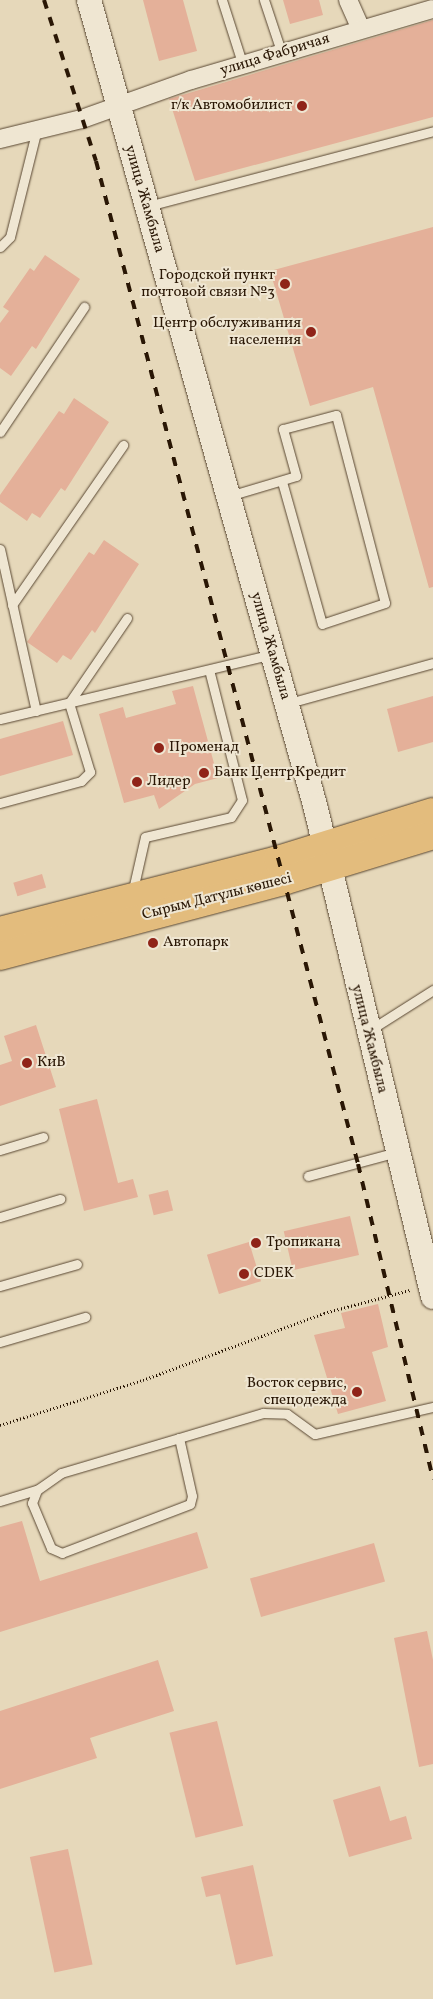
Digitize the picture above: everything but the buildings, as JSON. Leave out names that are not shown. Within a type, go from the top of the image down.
[{"type":"highway","name":"Сырым Датұлы көшесі","points":[[0,956],[324,856],[433,812]]},
{"type":"highway","name":"Сырым Датұлы көшесі","points":[[0,931],[131,898],[324,856],[433,835]]},
{"type":"street","name":"улица Жамбыла","points":[[89,0],[286,704],[432,1289]]},
{"type":"street","points":[[348,0],[362,29]]},
{"type":"street","name":"улица Фабричая","points":[[0,139],[118,106],[362,29],[433,9]]},
{"type":"lane","points":[[222,0],[243,66]]},
{"type":"lane","points":[[264,0],[282,54]]},
{"type":"lane","points":[[0,247],[10,237],[37,129]]},
{"type":"lane","points":[[146,206],[433,131]]},
{"type":"lane","points":[[0,432],[84,307]]},
{"type":"lane","points":[[228,496],[282,482],[296,476],[283,429],[336,415],[385,603],[322,624],[282,482]]},
{"type":"lane","points":[[12,605],[123,445]]},
{"type":"lane","points":[[0,549],[36,711]]},
{"type":"lane","points":[[69,703],[127,618]]},
{"type":"lane","points":[[0,720],[272,654]]},
{"type":"lane","points":[[286,704],[433,664]]},
{"type":"lane","points":[[131,898],[145,837],[232,817],[242,800],[208,670]]},
{"type":"lane","points":[[0,802],[81,781],[90,772],[69,703]]},
{"type":"lane","points":[[367,1032],[433,990]]},
{"type":"lane","points":[[0,1150],[43,1137]]},
{"type":"lane","points":[[308,1176],[397,1152]]},
{"type":"lane","points":[[0,1217],[60,1199]]},
{"type":"lane","points":[[0,1286],[77,1264]]},
{"type":"lane","points":[[0,1342],[85,1317]]},
{"type":"lane","points":[[0,1501],[37,1490],[61,1473],[263,1413],[287,1414],[314,1434],[433,1407]]},
{"type":"lane","points":[[37,1490],[32,1503],[51,1548],[58,1551],[126,1530],[186,1507],[193,1500],[178,1438]]},
{"type":"path","points":[[0,1425],[143,1380],[324,1313],[432,1289]]},
{"type":"railway","points":[[44,0],[96,161],[358,1164],[433,1479]]},
{"type":"place","name":"г/к Автомобилист","points":[[302,106]]},
{"type":"place","name":"Городской пункт почтовой связи №3","points":[[285,284]]},
{"type":"place","name":"Центр обслуживания наcеления","points":[[311,332]]},
{"type":"place","name":"Променад","points":[[159,748]]},
{"type":"place","name":"Банк ЦентрКредит","points":[[204,773]]},
{"type":"place","name":"Лидер","points":[[137,782]]},
{"type":"place","name":"Автопарк","points":[[153,943]]},
{"type":"place","name":"КиВ","points":[[27,1063]]},
{"type":"place","name":"Тропикана","points":[[256,1243]]},
{"type":"place","name":"CDEK","points":[[244,1274]]},
{"type":"place","name":"Восток сервис, спецодежда","points":[[357,1392]]}]
